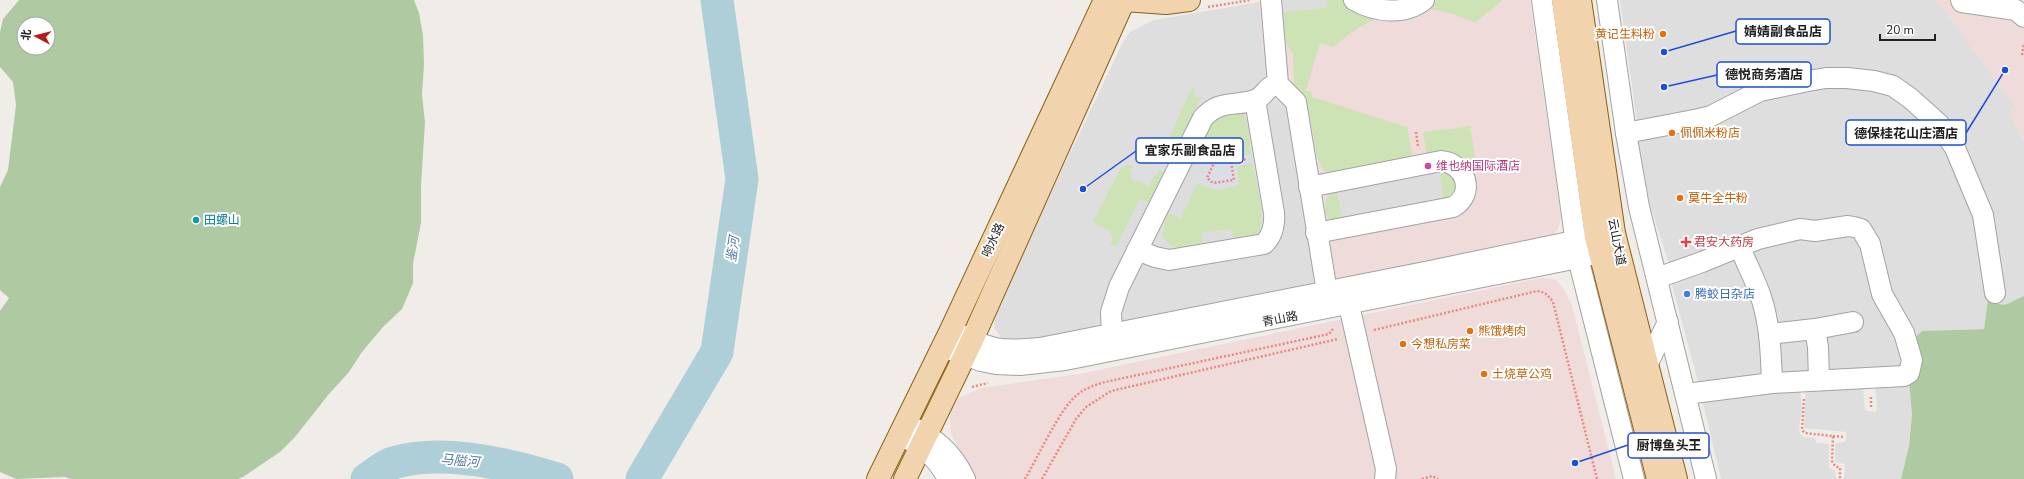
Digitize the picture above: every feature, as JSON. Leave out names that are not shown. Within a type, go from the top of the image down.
[{"type":"main road","name":"响水路","points":[[878,479],[904,430],[1105,0]]},
{"type":"main road","name":"响水路","points":[[904,479],[969,348],[1124,0]]},
{"type":"main road","points":[[1124,0],[1166,4],[1196,4]]},
{"type":"main road","name":"云山大道","points":[[1562,0],[1597,245],[1658,479]]},
{"type":"main road","name":"云山大道","points":[[1580,0],[1597,245],[1647,365],[1676,479]]},
{"type":"street","points":[[1271,0],[1278,84],[1296,102],[1316,233],[1338,307],[1350,336],[1386,469],[1385,479]]},
{"type":"street","points":[[1354,0],[1374,8],[1392,10],[1412,7],[1424,0]]},
{"type":"street","points":[[1542,0],[1597,245],[1634,479]]},
{"type":"street","points":[[1607,0],[1626,133],[1639,207],[1706,479]]},
{"type":"street","points":[[1961,0],[1962,2],[2016,10],[2024,17]]},
{"type":"street","points":[[1626,133],[1711,116],[1760,91],[1808,81],[1826,78],[1847,78],[1878,82],[1893,86],[1910,98],[1939,124],[1955,148],[1983,215],[1995,292]]},
{"type":"street","points":[[1112,335],[1112,312],[1119,287],[1203,118],[1210,110],[1219,105],[1255,100],[1270,86],[1278,84]]},
{"type":"street","points":[[1137,250],[1155,257],[1174,260],[1264,244],[1272,233],[1274,220],[1255,100]]},
{"type":"street","points":[[1310,187],[1442,161],[1455,164],[1461,170],[1465,178],[1466,189],[1464,196],[1460,203],[1454,207],[1316,233]]},
{"type":"street","points":[[1657,278],[1702,262],[1753,240],[1805,228],[1814,231],[1848,226],[1860,229],[1866,236],[1873,254],[1882,294],[1900,323],[1907,340],[1912,360],[1909,374],[1904,376],[1772,383],[1686,394]]},
{"type":"street","name":"青山路","points":[[947,338],[969,348],[996,364],[1050,362],[1338,307],[1597,245]]},
{"type":"street","points":[[1739,245],[1761,298],[1769,334],[1772,383]]},
{"type":"street","name":"青山路","points":[[969,348],[1013,351],[1040,348],[1112,335],[1338,307]]},
{"type":"street","points":[[1647,365],[1668,322]]},
{"type":"street","points":[[1769,334],[1814,329],[1853,322]]},
{"type":"street","points":[[1812,380],[1818,347],[1814,329]]},
{"type":"street","points":[[1350,336],[1375,467],[1373,479]]},
{"type":"street","points":[[904,430],[953,457],[965,479]]},
{"type":"street","points":[[924,440],[948,479]]},
{"type":"path","points":[[1196,4],[1251,0]]},
{"type":"path","points":[[2022,55],[2024,43]]},
{"type":"path","points":[[1229,152],[1231,162],[1234,180],[1213,182],[1207,178],[1218,154],[1229,152]]},
{"type":"path","points":[[1231,162],[1264,156]]},
{"type":"path","points":[[1042,479],[1076,419],[1086,407],[1111,391],[1537,291],[1543,292],[1553,302],[1597,479]]},
{"type":"path","points":[[1025,479],[1066,408],[1076,396],[1088,388],[1104,382],[1329,334],[1333,331],[1338,307]]},
{"type":"path","points":[[1812,380],[1802,427],[1803,432],[1844,437]]},
{"type":"path","points":[[970,388],[993,382]]},
{"type":"path","points":[[1833,436],[1832,462],[1834,466],[1840,468],[1840,479]]},
{"type":"path","points":[[1423,479],[1432,476],[1438,479]]},
{"type":"shaded area","name":"维也纳国际酒店","points":[[1275,0],[1530,0],[1561,217],[1558,229],[1554,234],[1543,239],[1321,285],[1292,109],[1281,100],[1268,99],[1259,2]]},
{"type":"shaded area","points":[[1281,0],[1327,0],[1328,7],[1283,12]]},
{"type":"shaded area","points":[[1620,0],[1934,0],[1949,16],[2015,107],[2010,112],[2024,142],[2024,296],[2010,304],[2000,306],[1994,302],[1961,157],[1876,76],[1637,122]]},
{"type":"shaded area","points":[[1934,0],[1996,0],[2024,5],[2024,142],[2010,112],[2015,107],[1949,16]]},
{"type":"shaded area","points":[[1259,2],[1268,98],[1275,98],[1287,103],[1321,285],[1018,343],[1003,340],[994,328],[995,311],[1123,42],[1130,32],[1154,20]]},
{"type":"shaded area","points":[[1798,87],[1878,88],[1938,127],[1978,220],[1982,281],[1988,299],[1984,329],[1922,331],[1915,342],[1900,313],[1861,223],[1670,267],[1650,205],[1638,139]]},
{"type":"shaded area","points":[[1276,104],[1284,106],[1289,111],[1312,238],[1286,243],[1264,121],[1268,108]]},
{"type":"shaded area","points":[[1202,137],[1215,143],[1181,218],[1168,212]]},
{"type":"shaded area","points":[[1232,146],[1234,158],[1251,154],[1252,163],[1237,167],[1239,185],[1217,190],[1197,183],[1213,148]]},
{"type":"shaded area","points":[[1439,172],[1444,204],[1343,222],[1337,190]]},
{"type":"shaded area","points":[[1141,199],[1151,204],[1127,252],[1116,247]]},
{"type":"shaded area","points":[[1232,229],[1234,241],[1203,245],[1202,233]]},
{"type":"shaded area","points":[[1855,234],[1890,320],[1905,371],[1824,374],[1822,340],[1773,330],[1751,246],[1755,243]]},
{"type":"shaded area","points":[[1734,259],[1751,288],[1769,376],[1698,382],[1671,281]]},
{"type":"shaded area","points":[[1541,278],[1557,280],[1572,305],[1616,479],[975,479],[951,434],[950,414],[954,405],[959,398],[980,388],[1079,374]]},
{"type":"shaded area","points":[[1811,334],[1814,375],[1777,379],[1774,337]]},
{"type":"shaded area","points":[[1909,380],[1912,415],[1909,446],[1901,479],[1844,479],[1845,464],[1835,462],[1835,444],[1846,441],[1846,432],[1804,428],[1806,389],[1863,387],[1865,410],[1875,412],[1877,409],[1875,385]]},
{"type":"shaded area","points":[[1800,386],[1802,410],[1799,427],[1800,434],[1803,437],[1815,438],[1816,443],[1829,444],[1829,468],[1835,470],[1836,479],[1721,479],[1702,399]]},
{"type":"green space","points":[[19,0],[414,0],[419,13],[423,35],[424,64],[422,95],[425,122],[421,186],[421,223],[413,264],[413,283],[402,309],[383,327],[362,352],[349,372],[329,394],[295,437],[280,452],[243,477],[238,479],[71,479],[65,477],[16,479],[0,472],[0,311],[9,298],[0,290],[0,187],[8,170],[16,105],[13,82],[0,67],[0,32],[3,19]]},
{"type":"green space","points":[[1327,0],[1349,0],[1386,16],[1358,28],[1334,47],[1320,43],[1306,90],[1312,93],[1312,97],[1407,127],[1413,158],[1328,173],[1323,170],[1317,157],[1308,107],[1294,86],[1293,54],[1286,43],[1283,12],[1327,7]]},
{"type":"green space","points":[[1437,0],[1503,0],[1475,23],[1449,13],[1421,9],[1432,5]]},
{"type":"green space","points":[[1194,86],[1195,97],[1201,97],[1169,165],[1163,162],[1172,142],[1168,140]]},
{"type":"green space","points":[[1240,110],[1246,119],[1251,154],[1234,158],[1232,146],[1213,148],[1215,143],[1202,137],[1211,122],[1220,113]]},
{"type":"green space","points":[[1470,125],[1477,169],[1467,160],[1454,156],[1427,156],[1423,132],[1465,127]]},
{"type":"green space","points":[[1252,163],[1261,212],[1259,231],[1255,236],[1234,241],[1232,229],[1202,233],[1203,245],[1180,248],[1170,245],[1166,241],[1162,235],[1168,212],[1181,218],[1197,183],[1212,189],[1239,185],[1237,167]]},
{"type":"green space","points":[[1127,164],[1132,166],[1129,171],[1132,173],[1130,178],[1148,186],[1159,170],[1166,172],[1151,204],[1140,199],[1116,247],[1110,244],[1113,238],[1110,236],[1111,231],[1093,222],[1122,166],[1125,167]]},
{"type":"green space","points":[[1445,171],[1453,175],[1458,191],[1444,204],[1439,172]]},
{"type":"green space","points":[[1337,190],[1343,222],[1331,222],[1326,213],[1325,204],[1328,196]]},
{"type":"green space","points":[[2024,296],[2024,479],[1901,479],[1909,446],[1912,415],[1909,380],[1917,336],[1922,331],[1984,329],[1988,299],[2004,305]]},
{"type":"waterway","name":"鉴河","points":[[642,479],[717,352],[742,179],[717,0]]},
{"type":"waterway","name":"马隘河","points":[[367,479],[390,464],[412,459],[433,457],[497,463],[557,479]]},
{"type":"place","name":"黄记生料粉","points":[[1663,34]]},
{"type":"place","name":"婧婧副食品店","points":[[1664,52]]},
{"type":"place","name":"德保桂花山庄酒店","points":[[2005,70]]},
{"type":"place","name":"德悦商务酒店","points":[[1664,87]]},
{"type":"place","name":"佩佩米粉店","points":[[1672,133]]},
{"type":"place","name":"维也纳国际酒店","points":[[1428,166]]},
{"type":"place","name":"宜家乐副食品店","points":[[1083,189]]},
{"type":"place","name":"莫牛全牛粉","points":[[1680,198]]},
{"type":"place","name":"田螺山","points":[[196,220]]},
{"type":"place","name":"君安大药房","points":[[1686,242]]},
{"type":"place","name":"腾蛟日杂店","points":[[1687,294]]},
{"type":"place","name":"熊饿烤肉","points":[[1470,331]]},
{"type":"place","name":"今想私房菜","points":[[1403,344]]},
{"type":"place","name":"土烧草公鸡","points":[[1484,374]]},
{"type":"place","name":"厨博鱼头王","points":[[1575,463]]}]
